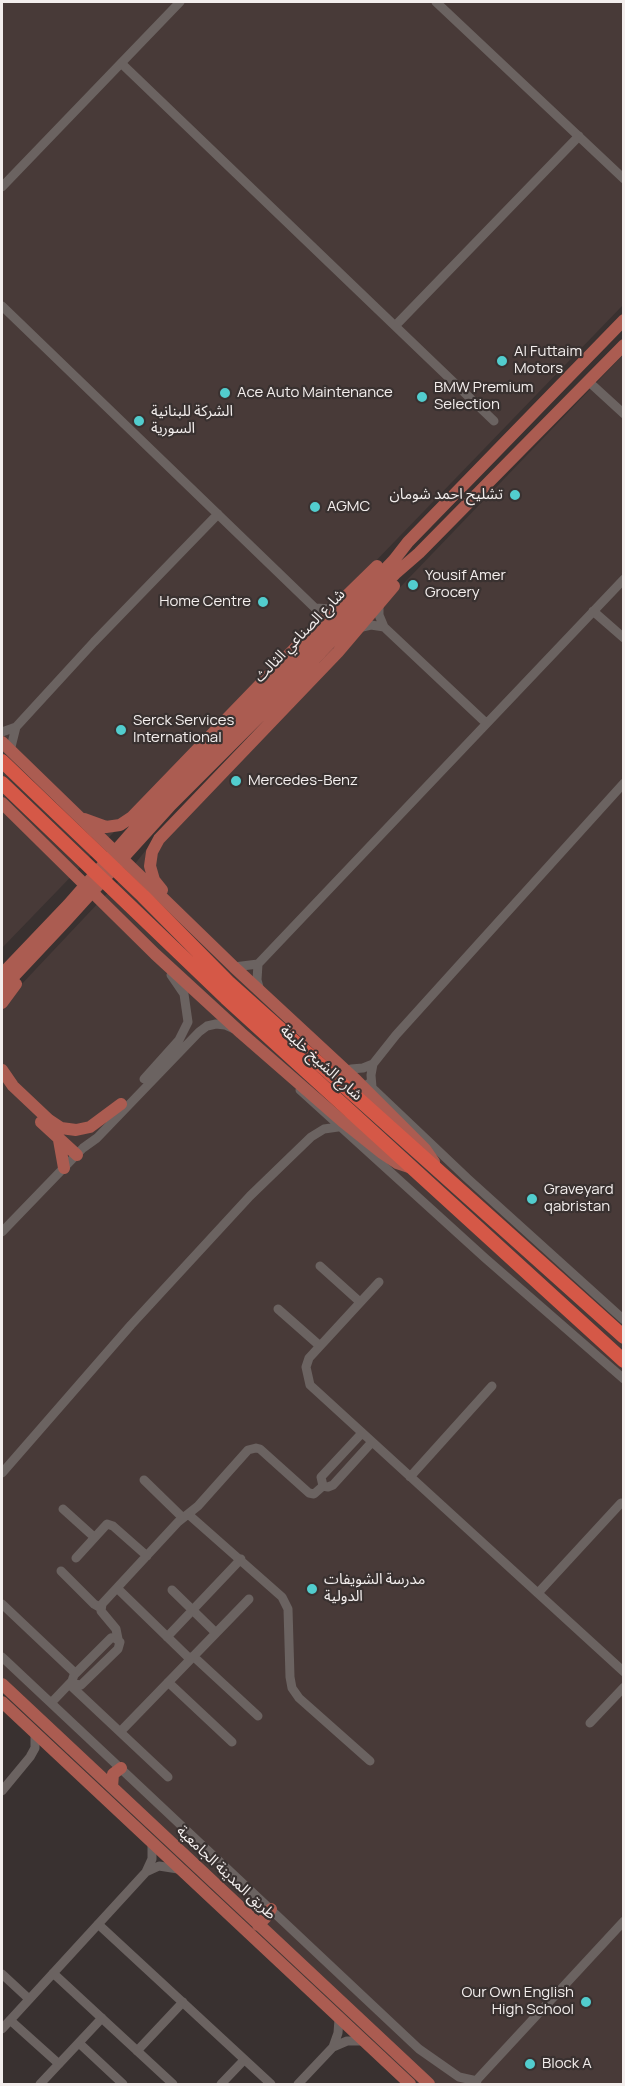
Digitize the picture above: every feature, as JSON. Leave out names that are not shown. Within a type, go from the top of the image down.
[{"type":"highway","name":"شارع الشيخ خليفة","points":[[4,751],[228,982],[624,1337]]},
{"type":"highway","name":"شارع الشيخ خليفة","points":[[2,783],[217,990],[624,1361]]},
{"type":"highway","points":[[544,1265],[563,1265]]},
{"type":"main road","name":"شارع الصناعي الثالث","points":[[2,974],[14,968],[65,922],[269,699],[408,542],[624,321]]},
{"type":"main road","name":"شارع الصناعي الثالث","points":[[2,989],[14,968],[162,799],[419,553],[624,345]]},
{"type":"main road","points":[[68,808],[99,826],[113,826],[126,822],[333,609],[386,557],[408,542]]},
{"type":"main road","points":[[185,919],[154,880],[150,866],[155,845],[358,628],[409,569],[419,553]]},
{"type":"main road","points":[[4,751],[68,808],[327,1054],[425,1149],[441,1173]]},
{"type":"main road","points":[[2,802],[155,954],[241,1034],[377,1149],[397,1163],[412,1168]]},
{"type":"main road","points":[[2,809],[20,821]]},
{"type":"main road","points":[[2,1003],[14,968]]},
{"type":"main road","points":[[2,1070],[13,1086],[49,1120],[69,1130],[90,1127],[121,1104]]},
{"type":"main road","points":[[2,1084],[59,1139],[80,1151]]},
{"type":"main road","points":[[59,1139],[64,1168]]},
{"type":"main road","name":"طريق المدينة الجامعية","points":[[2,1684],[429,2085]]},
{"type":"main road","name":"طريق المدينة الجامعية","points":[[2,1702],[410,2085]]},
{"type":"main road","points":[[112,1787],[113,1774],[116,1769],[121,1768]]},
{"type":"main road","points":[[258,1924],[271,1909]]},
{"type":"street","points":[[2,187],[180,2]]},
{"type":"street","points":[[436,2],[624,179]]},
{"type":"street","points":[[121,63],[494,421]]},
{"type":"street","points":[[395,326],[579,136]]},
{"type":"street","points":[[2,306],[315,608],[333,609]]},
{"type":"street","points":[[588,381],[624,414]]},
{"type":"street","points":[[4,751],[16,727],[94,642],[218,514]]},
{"type":"street","points":[[260,991],[256,980],[258,964],[624,579]]},
{"type":"street","points":[[380,603],[379,615],[384,627],[486,723]]},
{"type":"street","points":[[315,608],[315,628]]},
{"type":"street","points":[[593,611],[624,638]]},
{"type":"street","points":[[358,628],[371,625],[384,627]]},
{"type":"street","points":[[2,732],[16,727]]},
{"type":"street","points":[[372,1087],[373,1064],[396,1035],[624,783]]},
{"type":"street","points":[[80,1151],[87,1140],[179,1041],[188,1022],[184,994],[155,954]]},
{"type":"street","points":[[234,968],[258,964]]},
{"type":"street","points":[[2,1232],[202,1029],[220,1024],[241,1034]]},
{"type":"street","points":[[327,1054],[337,1057],[372,1087],[624,1320]]},
{"type":"street","points":[[351,1069],[373,1064]]},
{"type":"street","points":[[286,1072],[297,1088],[318,1109],[624,1379]]},
{"type":"street","points":[[311,1137],[317,1124],[318,1109]]},
{"type":"street","points":[[3,1469],[242,1205],[311,1137],[324,1129],[338,1127]]},
{"type":"street","points":[[320,1266],[360,1302]]},
{"type":"street","points":[[379,1282],[320,1346],[307,1364],[308,1382],[624,1672]]},
{"type":"street","points":[[278,1309],[320,1346]]},
{"type":"street","points":[[410,1477],[492,1386]]},
{"type":"street","points":[[323,1486],[321,1477],[362,1433]]},
{"type":"street","points":[[101,1608],[147,1556],[252,1448],[260,1449],[309,1493],[314,1494],[323,1486],[331,1486],[372,1442]]},
{"type":"street","points":[[341,1456],[351,1465]]},
{"type":"street","points":[[144,1480],[185,1516],[241,1559],[286,1602],[289,1615],[290,1677],[295,1693],[370,1761]]},
{"type":"street","points":[[538,1593],[621,1503]]},
{"type":"street","points":[[63,1509],[94,1537]]},
{"type":"street","points":[[76,1558],[104,1526],[111,1524],[147,1556]]},
{"type":"street","points":[[167,1637],[241,1559]]},
{"type":"street","points":[[61,1571],[94,1604],[101,1608],[102,1613],[116,1629],[120,1642],[118,1649],[83,1683],[77,1686],[72,1679]]},
{"type":"street","points":[[117,1588],[167,1637],[258,1716]]},
{"type":"street","points":[[172,1590],[216,1632]]},
{"type":"street","points":[[120,1732],[249,1599]]},
{"type":"street","points":[[2,1604],[120,1732],[168,1777]]},
{"type":"street","points":[[2,1657],[419,2049],[459,2081],[475,2083],[624,1921]]},
{"type":"street","points":[[51,1703],[72,1679]]},
{"type":"street","points":[[168,1682],[232,1742]]},
{"type":"street","points":[[590,1723],[624,1687]]},
{"type":"street","points":[[2,1791],[27,1763],[35,1748],[35,1733]]},
{"type":"street","points":[[2,2029],[146,1872],[152,1859],[152,1842]]},
{"type":"street","points":[[146,1872],[159,1866],[180,1870]]},
{"type":"street","points":[[98,1924],[271,2085]]},
{"type":"street","points":[[53,1973],[171,2084]]},
{"type":"street","points":[[2,1974],[29,1999]]},
{"type":"street","points":[[136,2051],[183,2002]]},
{"type":"street","points":[[41,2084],[102,2018]]},
{"type":"street","points":[[298,2085],[333,2047],[338,2033],[339,2019]]},
{"type":"street","points":[[10,2020],[59,2064]]},
{"type":"street","points":[[333,2047],[347,2041],[362,2041]]},
{"type":"street","points":[[79,2043],[123,2085]]},
{"type":"street","points":[[221,2085],[244,2060]]},
{"type":"shaded area","points":[[2,2],[623,2],[623,305],[2,948]]},
{"type":"shaded area","points":[[623,355],[623,2084],[419,2084],[2,1693],[2,1005],[134,865],[161,831],[384,604]]},
{"type":"place","name":"Al Futtaim Motors","points":[[502,361]]},
{"type":"place","name":"Ace Auto Maintenance","points":[[225,393]]},
{"type":"place","name":"BMW Premium Selection","points":[[422,397]]},
{"type":"place","name":"الشركة للبنانية السورية","points":[[139,421]]},
{"type":"place","name":"تشليح احمد شومان","points":[[515,495]]},
{"type":"place","name":"AGMC","points":[[315,507]]},
{"type":"place","name":"Yousif Amer Grocery","points":[[413,585]]},
{"type":"place","name":"Home Centre","points":[[263,602]]},
{"type":"place","name":"Serck Services International","points":[[121,730]]},
{"type":"place","name":"Mercedes-Benz","points":[[236,781]]},
{"type":"place","name":"Graveyard qabristan","points":[[532,1199]]},
{"type":"place","name":"مدرسة الشويفات الدولية","points":[[312,1589]]},
{"type":"place","name":"Our Own English High School","points":[[586,2002]]},
{"type":"place","name":"Block A","points":[[530,2064]]}]
